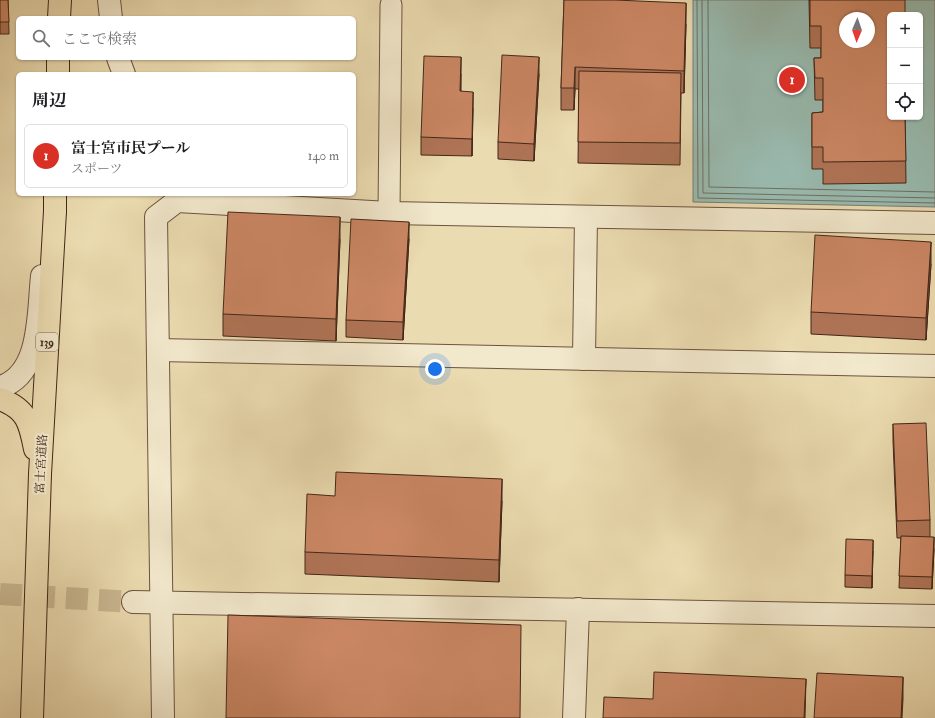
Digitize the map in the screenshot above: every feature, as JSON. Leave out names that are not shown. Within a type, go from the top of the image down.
[{"type":"highway","points":[[59,16],[60,0]]},
{"type":"highway","points":[[58,60],[58,72]]},
{"type":"highway","name":"富士宮道路","points":[[32,718],[40,474],[55,202]]},
{"type":"highway","points":[[0,399],[16,407],[27,417],[32,432],[40,474]]},
{"type":"street","points":[[109,0],[111,16]]},
{"type":"street","points":[[389,213],[392,5]]},
{"type":"street","points":[[119,60],[123,72]]},
{"type":"street","points":[[163,718],[156,217],[168,200],[389,213],[935,223]]},
{"type":"street","points":[[0,387],[8,384],[24,370],[34,349],[45,244],[55,202]]},
{"type":"street","points":[[584,359],[586,217]]},
{"type":"street","points":[[158,350],[935,366]]},
{"type":"street","points":[[133,602],[935,616]]},
{"type":"street","points":[[574,718],[578,610]]},
{"type":"water","points":[[693,0],[935,0],[935,207],[693,202]]},
{"type":"building","points":[[0,0],[8,0],[9,22],[0,22]]},
{"type":"building","points":[[564,0],[615,0],[686,3],[684,71],[575,67],[574,88],[561,88]]},
{"type":"building","points":[[810,0],[905,0],[905,12],[887,12],[887,120],[905,120],[906,161],[823,162],[823,147],[812,147],[812,113],[823,112],[823,78],[815,78],[814,58],[821,58],[821,26],[810,26]]},
{"type":"building","points":[[502,55],[539,57],[534,144],[498,142]]},
{"type":"building","points":[[424,56],[461,57],[460,91],[473,92],[472,139],[421,137]]},
{"type":"building","points":[[579,71],[681,73],[680,143],[578,142]]},
{"type":"building","points":[[228,212],[340,217],[336,319],[223,314]]},
{"type":"building","points":[[351,219],[409,222],[403,322],[346,320]]},
{"type":"building","points":[[815,235],[931,242],[926,318],[811,312]]},
{"type":"building","points":[[926,423],[930,520],[897,521],[893,424]]},
{"type":"building","points":[[336,472],[502,479],[499,560],[305,552],[307,494],[335,496]]},
{"type":"building","points":[[901,536],[934,537],[932,577],[899,576]]},
{"type":"building","points":[[846,539],[873,540],[872,576],[845,575]]},
{"type":"building","points":[[228,615],[521,625],[520,718],[226,718]]},
{"type":"building","points":[[654,672],[806,679],[804,718],[603,718],[604,697],[653,699]]},
{"type":"building","points":[[817,673],[903,677],[901,718],[814,718]]},
{"type":"tunnel","points":[[0,594],[133,602]]},
{"type":"place","name":"富士宮市民プール","points":[[792,80]]}]
